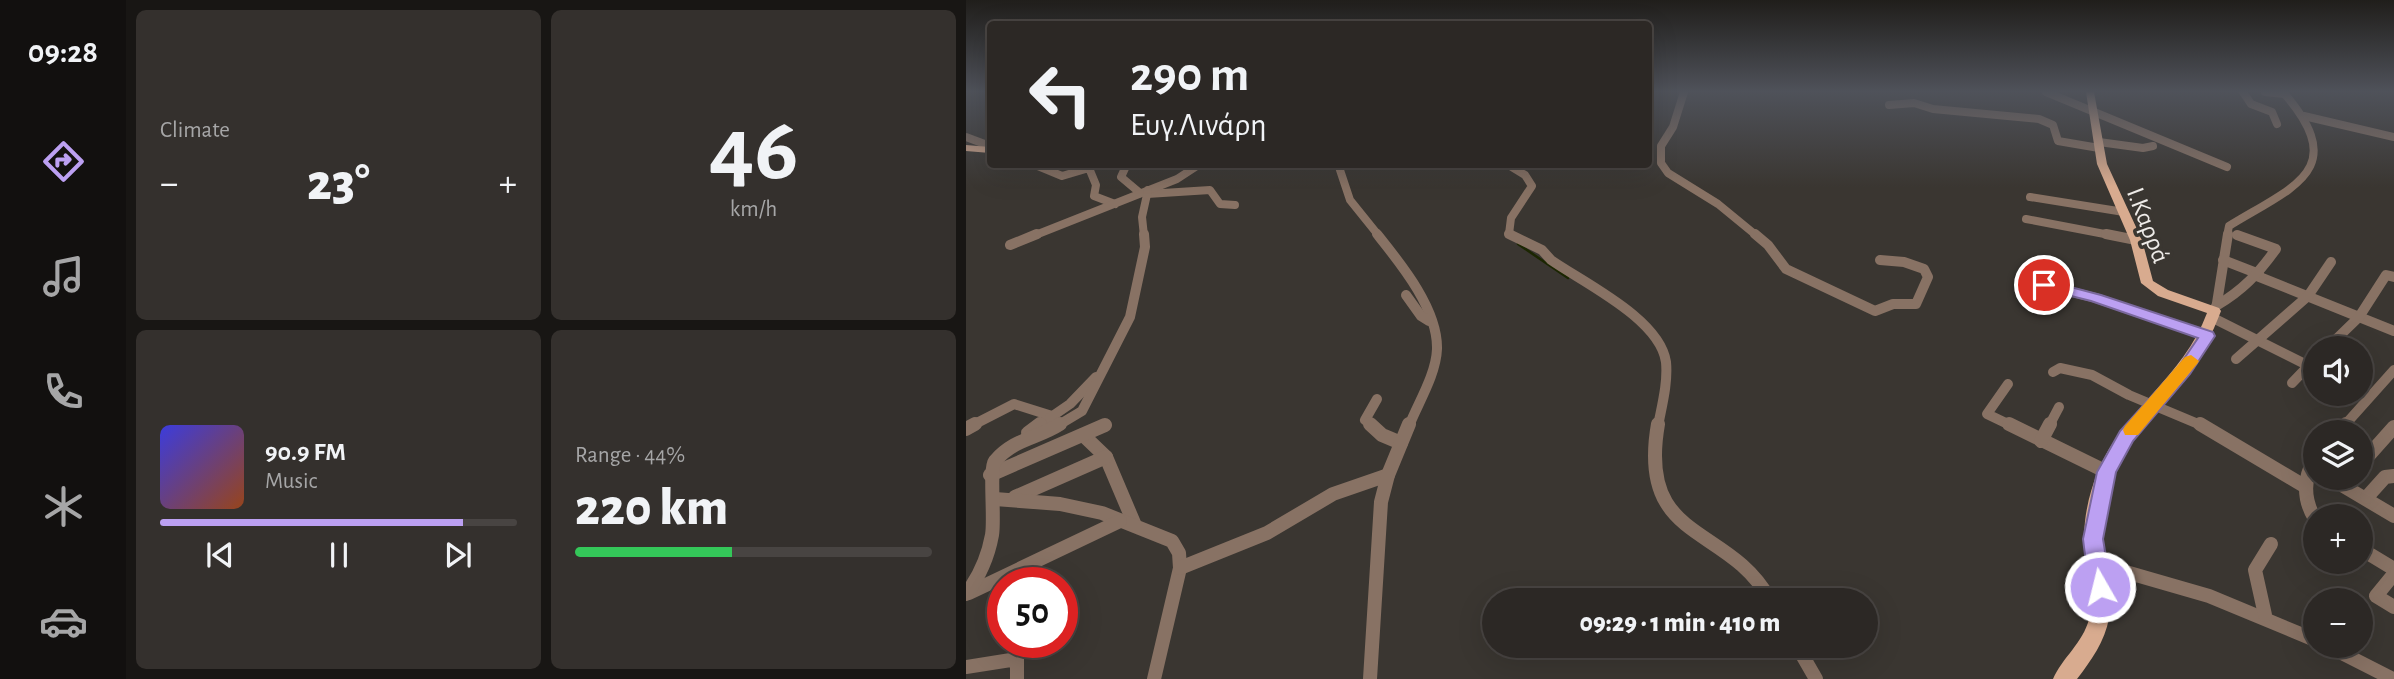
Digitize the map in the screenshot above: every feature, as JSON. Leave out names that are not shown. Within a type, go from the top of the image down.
[{"type":"main road","name":"Ι.Καρρά","points":[[2096,124],[2106,177],[2136,240],[2150,286],[2215,311]]},
{"type":"main road","points":[[966,148],[987,149]]},
{"type":"main road","points":[[2064,679],[2086,648],[2099,618],[2094,525],[2106,472],[2127,436],[2185,370],[2207,336],[2215,311]]},
{"type":"street","points":[[1674,124],[1661,146],[1661,163],[1668,173],[1718,204],[1768,245],[1791,271],[1875,311],[1893,304],[1916,304],[1928,277],[1924,269],[1904,261],[1880,260]]},
{"type":"street","points":[[2050,124],[2058,141],[2143,148],[2152,146]]},
{"type":"street","points":[[2124,124],[2227,167]]},
{"type":"street","points":[[2215,311],[2231,224],[2254,208],[2281,195],[2313,167],[2316,148],[2307,124]]},
{"type":"street","points":[[2337,124],[2394,137]]},
{"type":"street","points":[[966,137],[987,148]]},
{"type":"street","points":[[1043,168],[1064,176],[1089,168],[1096,185],[1094,196],[1115,204]]},
{"type":"street","points":[[1126,168],[1121,177],[1145,193],[1210,190],[1220,204],[1235,205]]},
{"type":"street","points":[[1010,245],[1145,193],[1195,168]]},
{"type":"street","points":[[1339,168],[1350,200],[1405,269],[1421,296],[1435,332],[1435,361],[1423,398],[1388,475],[1381,502],[1370,679]]},
{"type":"street","points":[[1514,168],[1525,175],[1532,186],[1511,218],[1507,227],[1509,234],[1542,250],[1557,265],[1634,319],[1661,346],[1665,382],[1653,456],[1657,482],[1669,509],[1705,542],[1751,572],[1762,588]]},
{"type":"street","points":[[1021,439],[1054,428],[1075,416],[1088,403],[1096,377],[1133,310],[1145,247],[1142,217],[1145,193]]},
{"type":"street","points":[[2030,197],[2124,212]]},
{"type":"street","points":[[2026,219],[2136,240]]},
{"type":"street","points":[[2215,311],[2258,275],[2276,249],[2237,235]]},
{"type":"street","points":[[2223,260],[2394,331]]},
{"type":"street","points":[[2236,359],[2308,296],[2331,262]]},
{"type":"street","points":[[2339,336],[2359,317],[2390,276]]},
{"type":"street","points":[[2044,285],[2096,298],[2207,336]]},
{"type":"street","points":[[1406,295],[1429,321]]},
{"type":"street","points":[[2215,311],[2256,340],[2303,360]]},
{"type":"street","points":[[2053,372],[2060,368],[2092,375],[2220,434],[2303,485]]},
{"type":"street","points":[[2373,388],[2394,370]]},
{"type":"street","points":[[2292,383],[2303,373]]},
{"type":"street","points":[[966,594],[979,577],[987,560],[995,499],[990,475],[993,464],[1021,439],[1070,404],[1096,377]]},
{"type":"street","points":[[2008,384],[1987,414],[2106,472]]},
{"type":"street","points":[[1377,399],[1365,420],[1382,435],[1401,443]]},
{"type":"street","points":[[966,429],[1014,404],[1052,416]]},
{"type":"street","points":[[2041,441],[2059,407]]},
{"type":"street","points":[[990,475],[1105,425]]},
{"type":"street","points":[[2373,451],[2394,427]]},
{"type":"street","points":[[1083,435],[1106,457],[1127,522]]},
{"type":"street","points":[[1013,498],[1106,457]]},
{"type":"street","points":[[1180,568],[1267,533],[1309,511],[1333,494],[1388,475]]},
{"type":"street","points":[[2367,497],[2389,477]]},
{"type":"street","points":[[2358,490],[2394,516]]},
{"type":"street","points":[[995,499],[1013,498],[1060,504],[1102,513],[1172,541],[1179,553],[1180,568],[1154,679]]},
{"type":"street","points":[[966,594],[1127,522]]},
{"type":"street","points":[[2265,615],[2255,570],[2272,544]]},
{"type":"street","points":[[2373,558],[2394,572],[2376,596],[2394,607]]},
{"type":"street","points":[[2098,564],[2172,581],[2265,615],[2303,634]]},
{"type":"street","points":[[1804,658],[1816,679]]},
{"type":"street","points":[[2351,658],[2392,679]]},
{"type":"street","points":[[966,667],[1017,659],[1017,679]]},
{"type":"waterway","points":[[1518,244],[1568,278]]},
{"type":"slow traffic","points":[[2132,430],[2191,361]]},
{"type":"route","points":[[2044,285],[2096,298],[2207,336],[2185,370],[2127,436],[2106,472],[2093,539],[2100,587]]}]
